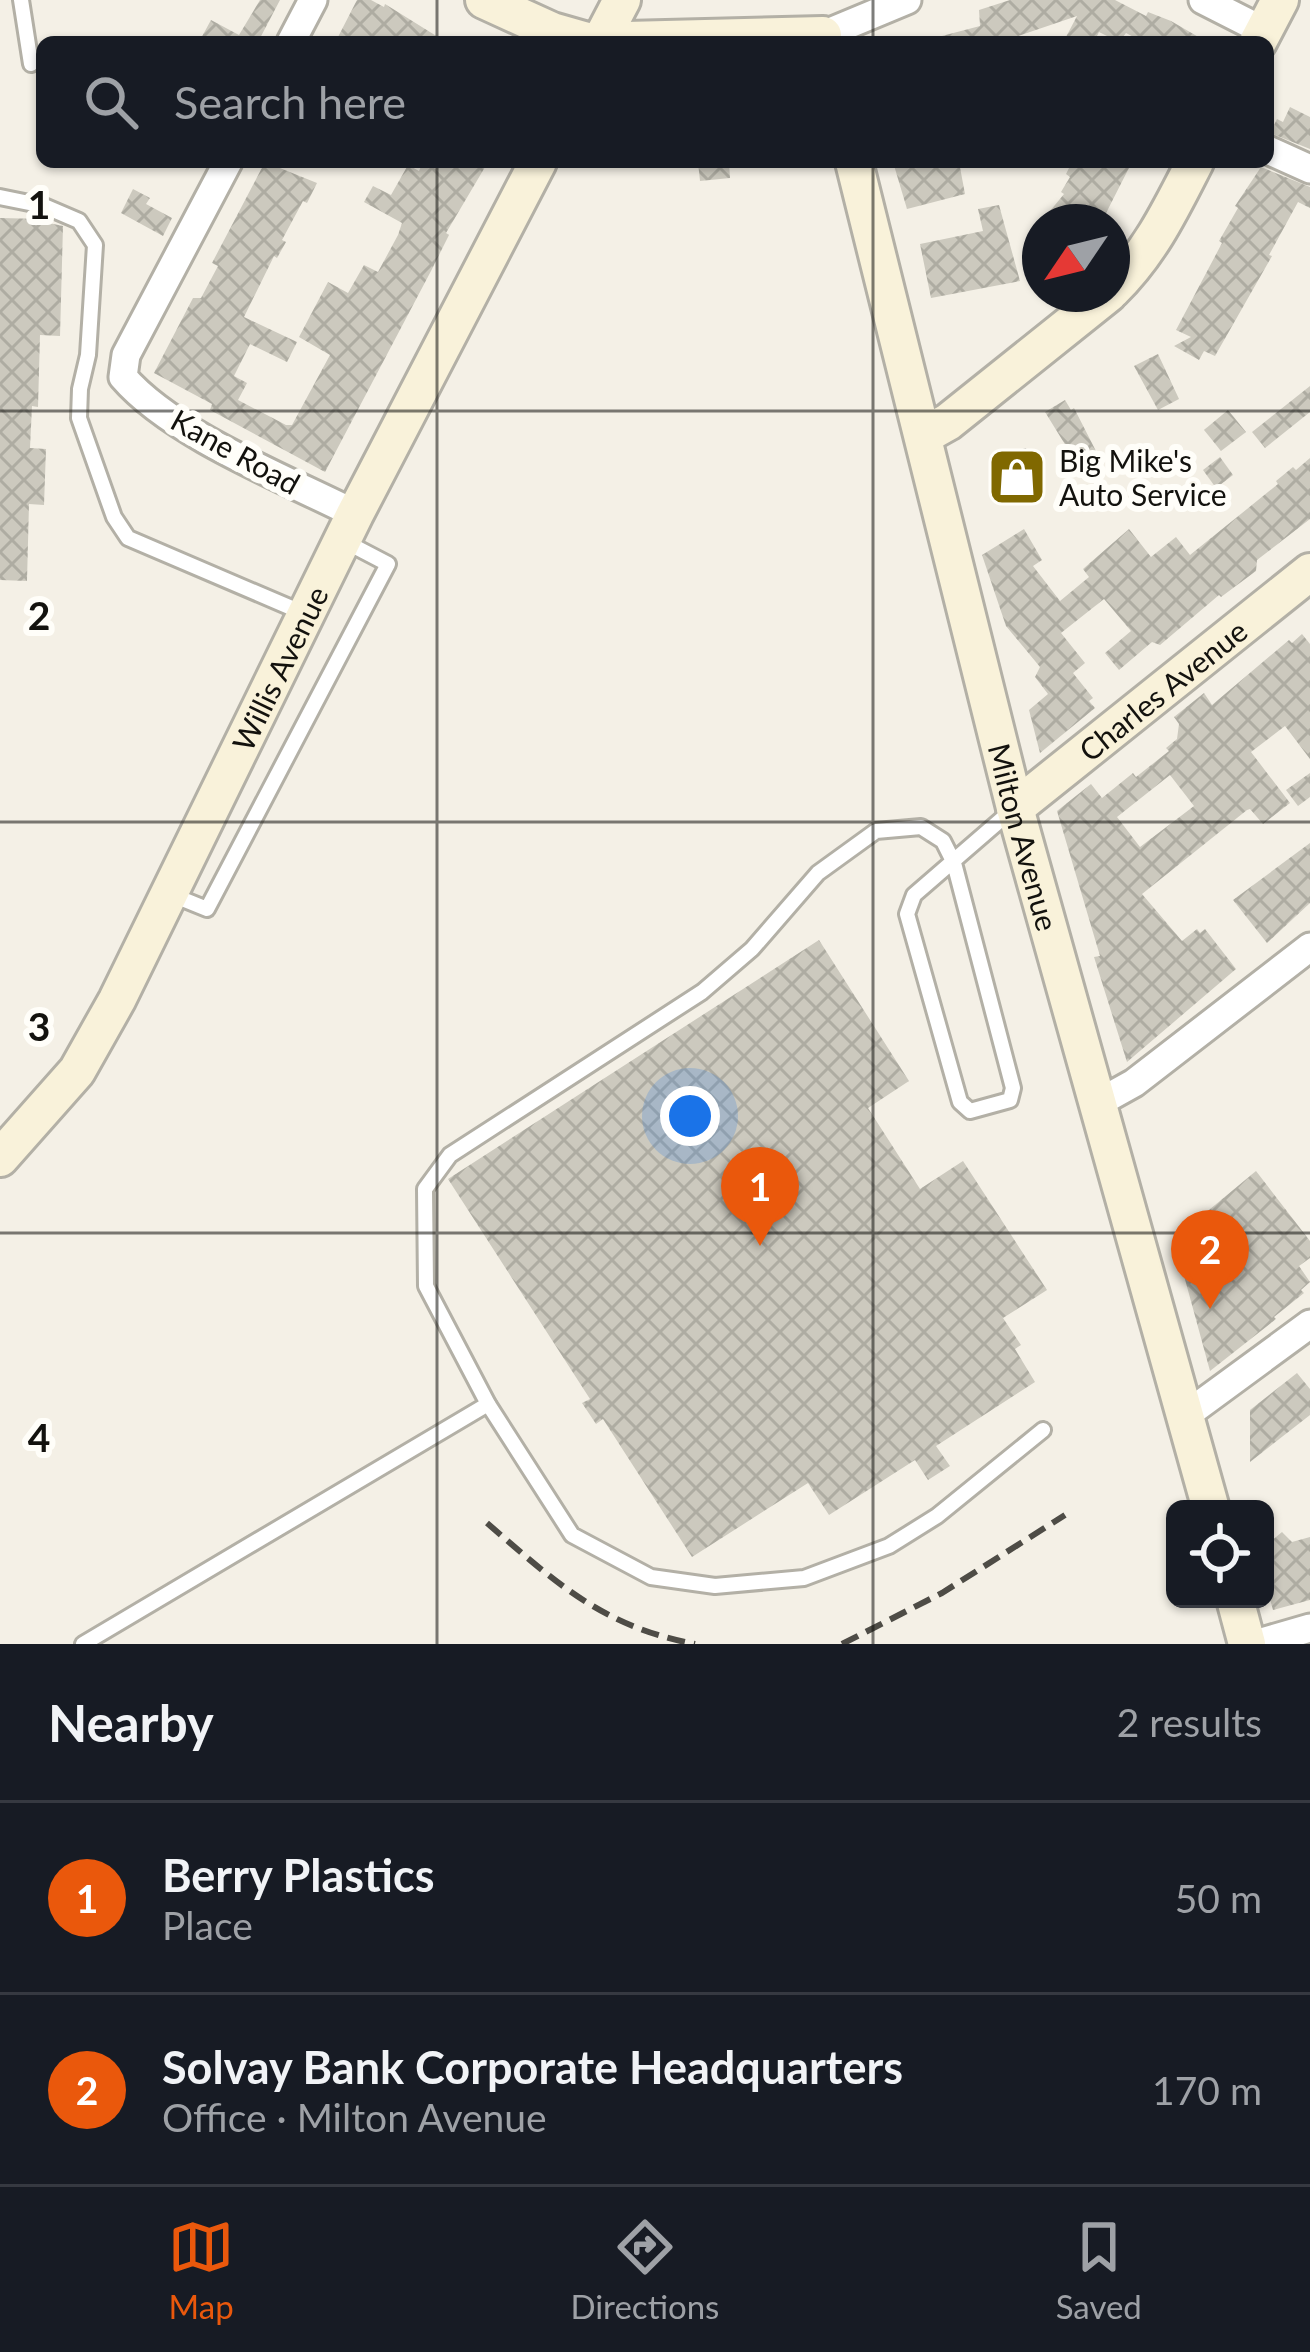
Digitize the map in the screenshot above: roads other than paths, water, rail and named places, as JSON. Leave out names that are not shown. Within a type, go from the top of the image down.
[{"type":"main road","points":[[484,0],[574,36]]},
{"type":"main road","points":[[603,36],[622,0]]},
{"type":"main road","points":[[682,36],[820,26]]},
{"type":"main road","name":"Willis Avenue","points":[[0,1158],[77,1071],[535,168]]},
{"type":"main road","name":"Milton Avenue","points":[[856,168],[1015,808],[1209,1500]]},
{"type":"main road","points":[[1130,273],[1153,243],[1192,168]]},
{"type":"main road","points":[[923,436],[948,422],[1085,312]]},
{"type":"main road","name":"Charles Avenue","points":[[1015,808],[1310,572]]},
{"type":"main road","points":[[1238,1608],[1251,1644]]},
{"type":"street","points":[[294,36],[313,0]]},
{"type":"street","points":[[820,26],[908,0]]},
{"type":"street","points":[[1203,0],[1268,24]]},
{"type":"street","points":[[1274,153],[1310,170]]},
{"type":"street","name":"Kane Road","points":[[225,168],[126,355],[123,377],[141,398],[349,527]]},
{"type":"street","points":[[1098,1103],[1134,1083],[1310,947]]},
{"type":"street","points":[[1186,1415],[1307,1333]]},
{"type":"street","points":[[1251,1644],[1310,1628]]},
{"type":"lane","points":[[21,0],[32,64]]},
{"type":"lane","points":[[0,196],[44,206],[79,221],[95,245],[80,418],[113,517],[128,538],[306,614]]},
{"type":"lane","points":[[169,894],[207,909],[388,565],[349,527]]},
{"type":"lane","points":[[1015,808],[954,863],[914,895],[907,914],[961,1102],[970,1112],[1006,1102],[1013,1088],[954,863],[943,841],[921,827],[876,831],[818,873],[752,949],[702,992],[449,1155],[425,1189],[426,1286],[488,1404],[572,1535],[651,1577],[716,1586],[804,1578],[889,1546],[937,1516],[1043,1430]]},
{"type":"lane","points":[[83,1644],[488,1404]]},
{"type":"railway","points":[[842,1644],[942,1593],[1065,1515]]},
{"type":"railway","points":[[487,1523],[558,1583],[607,1614],[695,1644]]},
{"type":"place","name":"Big Mike's Auto Service","points":[[1017,477]]},
{"type":"place","name":"Berry Plastics","points":[[760,1246]]},
{"type":"place","name":"Solvay Bank Corporate Headquarters","points":[[1210,1309]]}]
